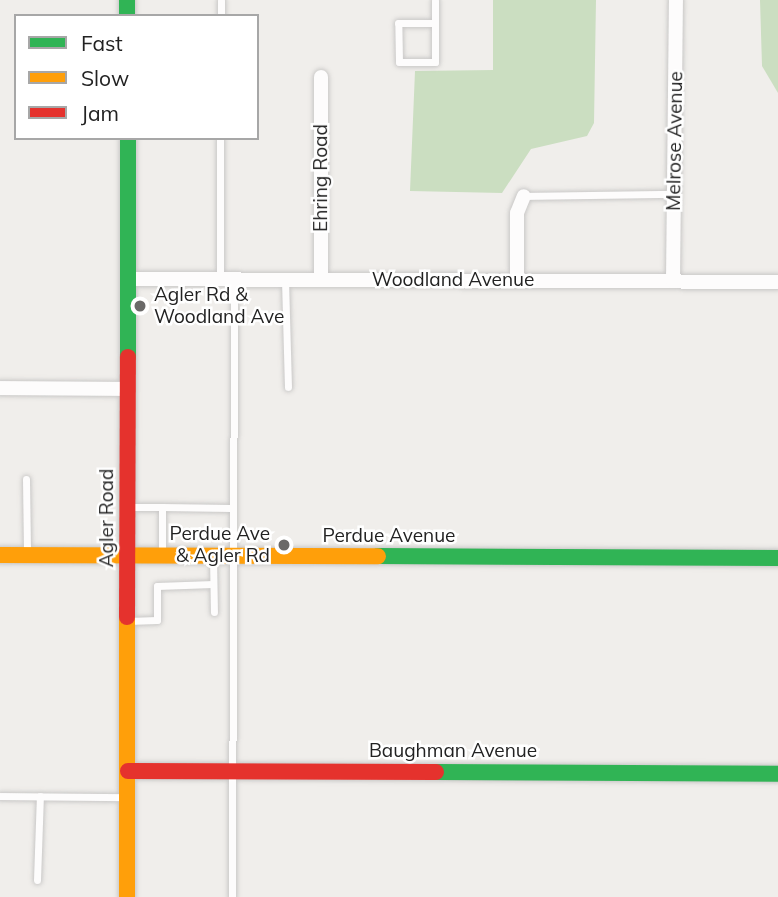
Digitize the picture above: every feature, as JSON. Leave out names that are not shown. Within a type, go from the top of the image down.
[{"type":"street","name":"Melrose Avenue","points":[[673,281],[676,0]]},
{"type":"street","name":"Ehring Road","points":[[321,77],[321,280]]},
{"type":"street","name":"Agler Road","points":[[127,897],[128,140]]},
{"type":"street","points":[[517,281],[517,213],[524,196]]},
{"type":"street","name":"Woodland Avenue","points":[[128,279],[778,282]]},
{"type":"street","points":[[0,388],[128,389]]},
{"type":"street","name":"Perdue Avenue","points":[[0,555],[778,558]]},
{"type":"street","name":"Baughman Avenue","points":[[128,771],[778,774]]},
{"type":"lane","points":[[435,0],[435,23],[435,62],[399,62],[398,23],[435,23]]},
{"type":"lane","points":[[220,140],[227,279],[231,508],[232,897]]},
{"type":"lane","points":[[524,196],[674,194]]},
{"type":"lane","points":[[285,279],[288,387]]},
{"type":"lane","points":[[26,479],[27,555]]},
{"type":"lane","points":[[129,507],[231,508]]},
{"type":"lane","points":[[162,507],[162,556]]},
{"type":"lane","points":[[212,556],[214,612]]},
{"type":"lane","points":[[128,621],[157,620],[157,586],[213,584]]},
{"type":"lane","points":[[0,796],[128,797]]},
{"type":"lane","points":[[37,880],[40,796]]},
{"type":"green space","points":[[493,0],[596,0],[594,123],[587,136],[531,149],[502,193],[410,191],[415,71],[493,70]]},
{"type":"green space","points":[[760,0],[778,0],[778,93],[762,66]]},
{"type":"traffic: fast","points":[[127,0],[127,14]]},
{"type":"traffic: fast","points":[[128,140],[128,357]]},
{"type":"traffic: fast","points":[[378,556],[778,558]]},
{"type":"traffic: fast","points":[[436,772],[778,774]]},
{"type":"traffic: slow","points":[[0,555],[378,556]]},
{"type":"traffic: slow","points":[[127,617],[127,897]]},
{"type":"traffic: jam","points":[[127,617],[128,357]]},
{"type":"traffic: jam","points":[[128,771],[436,772]]},
{"type":"place","name":"Agler Rd & Woodland Ave","points":[[140,306]]},
{"type":"place","name":"Perdue Ave & Agler Rd","points":[[284,545]]}]
